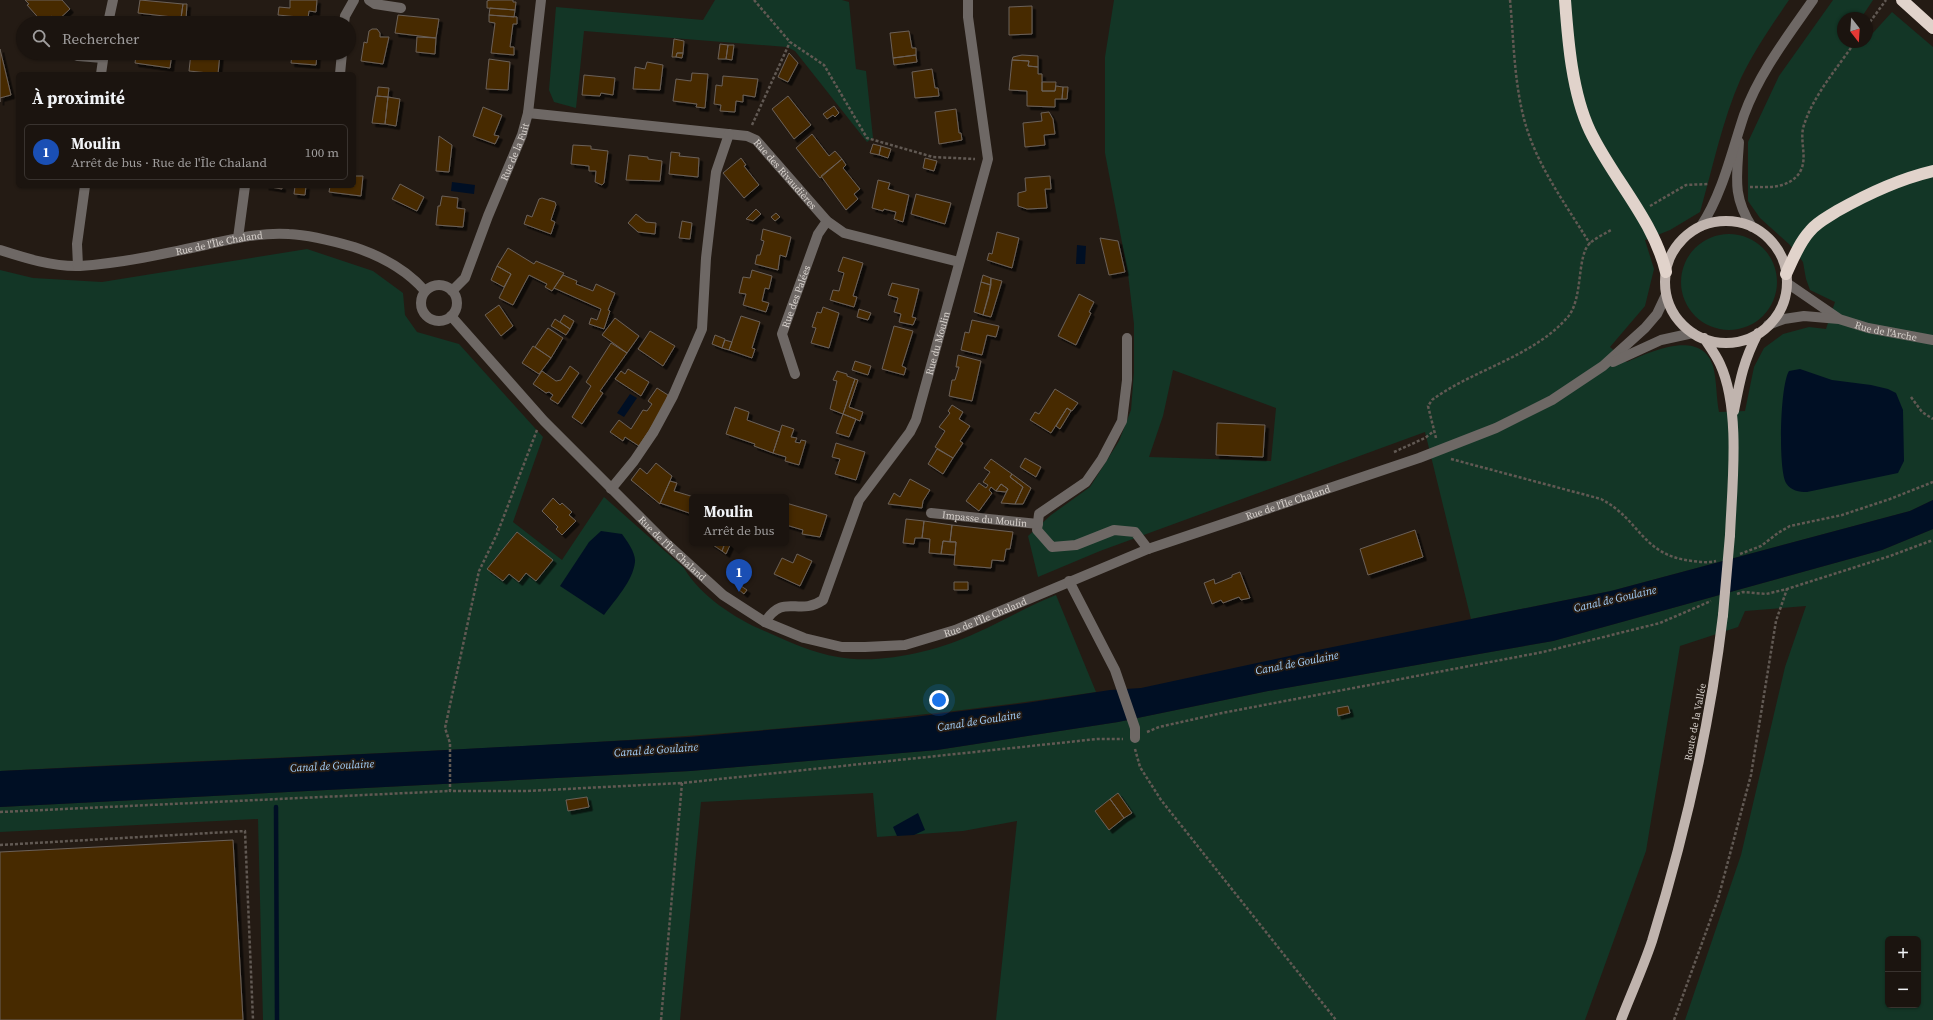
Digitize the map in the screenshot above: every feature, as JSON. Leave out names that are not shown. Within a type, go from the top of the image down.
[{"type":"highway","points":[[1565,0],[1575,81],[1582,111],[1600,148],[1644,219],[1662,255],[1666,272]]},
{"type":"highway","points":[[1902,0],[1933,28]]},
{"type":"highway","points":[[1787,278],[1802,241],[1811,229],[1822,221],[1882,188],[1909,177],[1933,171]]},
{"type":"main road","points":[[1722,221],[1737,222],[1752,227],[1764,235],[1775,246],[1782,259],[1787,278],[1782,306],[1768,325],[1758,333],[1745,340],[1717,342],[1693,333],[1682,324],[1674,314],[1666,296],[1666,272],[1670,258],[1678,245],[1688,234],[1701,226],[1722,221]]},
{"type":"main road","points":[[1733,417],[1743,366],[1747,354],[1758,333]]},
{"type":"main road","points":[[1704,338],[1721,365],[1729,394],[1733,417]]},
{"type":"main road","name":"Route de la Vallée","points":[[1621,1020],[1651,942],[1694,792],[1712,701],[1723,615],[1730,535],[1733,417]]},
{"type":"street","points":[[110,16],[113,0]]},
{"type":"street","points":[[345,16],[354,0]]},
{"type":"street","points":[[369,0],[375,4],[401,8]]},
{"type":"street","name":"Rue de la Fuit","points":[[452,291],[465,278],[488,216],[522,135],[528,113],[541,0]]},
{"type":"street","name":"Rue du Moulin","points":[[765,622],[775,609],[784,606],[799,608],[815,606],[823,600],[859,500],[910,432],[916,420],[988,159],[968,17],[968,0]]},
{"type":"street","points":[[1701,226],[1707,217],[1718,193],[1750,102],[1777,52],[1813,0]]},
{"type":"street","points":[[101,72],[103,60]]},
{"type":"street","points":[[340,72],[341,60]]},
{"type":"street","name":"Rue des Rivaudières","points":[[528,113],[747,136],[756,140],[828,221],[844,233],[959,262]]},
{"type":"street","points":[[1740,130],[1736,191],[1742,210],[1752,227]]},
{"type":"street","points":[[611,489],[634,461],[653,433],[673,396],[702,329],[706,258],[716,172],[729,134]]},
{"type":"street","points":[[78,266],[77,244],[85,188]]},
{"type":"street","points":[[238,238],[244,188]]},
{"type":"street","name":"Rue des Palées","points":[[796,374],[782,334],[818,234],[828,221]]},
{"type":"street","name":"Rue de l'Île Chaland","points":[[0,250],[32,260],[78,266],[129,260],[238,238],[288,234],[312,236],[364,250],[402,270],[414,279],[425,291]]},
{"type":"street","name":"Rue de l'Arche","points":[[1787,278],[1839,319]]},
{"type":"street","points":[[440,285],[447,287],[452,291],[457,304],[451,316],[437,321],[432,320],[425,315],[421,304],[425,291],[433,286],[440,285]]},
{"type":"street","name":"Rue de l'Île Chaland","points":[[451,316],[544,421],[611,489],[716,590],[765,622],[804,638],[835,646],[865,648],[905,645],[955,630],[1148,549],[1446,448],[1524,415],[1566,392],[1603,366],[1645,328],[1657,314],[1666,296]]},
{"type":"street","name":"Rue de l'Arche","points":[[1768,325],[1784,319],[1804,316],[1839,319],[1868,328],[1933,340]]},
{"type":"street","name":"Rue de l'Île Chaland","points":[[1603,366],[1661,340],[1693,333]]},
{"type":"street","name":"Impasse du Moulin","points":[[1126,338],[1127,380],[1122,421],[1102,459],[1086,482],[1039,514],[1037,530],[1052,547],[1076,545],[1114,530],[1135,532],[1148,549]]},
{"type":"street","name":"Impasse du Moulin","points":[[931,513],[1038,524]]},
{"type":"street","points":[[1069,581],[1115,670],[1135,728],[1135,738]]},
{"type":"path","points":[[754,0],[790,42],[824,65],[867,138],[933,157],[988,159]]},
{"type":"path","points":[[1510,0],[1519,92],[1526,126],[1546,172],[1590,244]]},
{"type":"path","points":[[1873,18],[1886,0]]},
{"type":"path","points":[[747,136],[790,42]]},
{"type":"path","points":[[1748,187],[1781,186],[1788,184],[1799,173],[1804,163],[1802,138],[1804,125],[1827,82],[1851,48]]},
{"type":"path","points":[[1649,207],[1686,185],[1708,184]]},
{"type":"path","points":[[1434,431],[1428,406],[1432,400],[1518,354],[1539,341],[1568,316],[1579,291],[1585,251],[1590,244],[1611,230]]},
{"type":"path","points":[[1911,397],[1922,412],[1933,419]]},
{"type":"path","points":[[450,792],[450,749],[445,728],[479,571],[497,534],[537,430],[544,421]]},
{"type":"path","points":[[1446,448],[1451,459],[1601,499],[1621,512],[1650,545],[1668,556],[1698,562],[1711,562],[1718,560]]},
{"type":"path","points":[[1733,556],[1754,550],[1790,526],[1842,514],[1890,499],[1933,482]]},
{"type":"path","points":[[1735,594],[1743,592],[1766,594],[1787,589],[1890,556],[1933,540]]},
{"type":"path","points":[[1674,1020],[1718,899],[1751,775],[1776,621],[1787,589]]},
{"type":"path","points":[[0,812],[450,792],[527,791],[682,783],[1097,739],[1135,738],[1159,727],[1222,713],[1543,652],[1660,624],[1712,601]]},
{"type":"path","points":[[1135,738],[1136,754],[1140,767],[1161,800],[1336,1020]]},
{"type":"path","points":[[661,1020],[682,783]]},
{"type":"path","points":[[0,845],[245,831],[253,1020]]},
{"type":"green space","points":[[715,0],[842,0],[849,2],[856,69],[866,71],[873,138],[867,142],[795,51],[787,47],[584,31],[576,108],[554,102],[549,90],[556,7],[703,20]]},
{"type":"green space","points":[[1114,0],[1789,0],[1757,48],[1734,94],[1723,127],[1700,212],[1670,230],[1645,240],[1654,269],[1645,306],[1610,347],[1627,362],[1648,353],[1674,346],[1687,345],[1698,348],[1707,355],[1713,366],[1719,412],[1745,411],[1754,367],[1764,348],[1783,334],[1809,327],[1826,329],[1835,302],[1810,290],[1806,279],[1803,262],[1789,244],[1760,218],[1748,201],[1748,142],[1779,76],[1833,0],[1873,0],[1865,12],[1837,12],[1837,48],[1873,48],[1873,33],[1892,12],[1933,47],[1933,500],[1910,511],[1611,591],[1471,619],[1425,432],[1100,551],[1038,577],[1028,536],[1051,515],[1090,487],[1119,441],[1131,410],[1134,372],[1134,324],[1128,274],[1105,153],[1105,57]],"holes":[[[1173,370],[1276,408],[1271,461],[1149,457],[1163,416]]]},
{"type":"green space","points":[[1729,234],[1747,238],[1756,242],[1763,248],[1769,255],[1773,264],[1777,282],[1773,300],[1769,309],[1763,316],[1756,322],[1747,326],[1729,330],[1711,326],[1702,322],[1695,316],[1689,309],[1685,300],[1681,282],[1685,264],[1689,255],[1695,248],[1702,242],[1711,238]]},
{"type":"green space","points":[[307,249],[373,271],[403,293],[405,315],[417,332],[459,344],[543,437],[513,522],[562,560],[604,497],[684,568],[691,578],[709,597],[732,614],[755,627],[801,647],[819,653],[854,659],[890,658],[927,651],[961,640],[1056,595],[1096,692],[960,710],[823,725],[686,736],[412,752],[0,771],[0,270],[33,278],[102,282]]},
{"type":"green space","points":[[1933,529],[1933,1020],[1685,1020],[1741,855],[1785,667],[1806,606],[1745,611],[1738,627],[1680,646],[1646,851],[1585,1020],[996,1020],[1017,821],[963,831],[877,837],[873,793],[701,802],[680,1020],[263,1020],[258,819],[0,832],[0,807],[690,771],[937,750],[1118,722],[1268,691],[1553,641],[1882,550]]},
{"type":"water","points":[[452,182],[475,185],[474,194],[451,191]]},
{"type":"water","points":[[1077,245],[1086,246],[1085,264],[1076,264]]},
{"type":"water","points":[[1800,369],[1832,380],[1871,385],[1888,389],[1896,393],[1903,410],[1904,461],[1898,473],[1807,492],[1801,492],[1788,486],[1783,475],[1781,445],[1782,409],[1786,379],[1789,371]]},
{"type":"water","points":[[630,394],[637,398],[624,417],[617,413]]},
{"type":"water","name":"Canal de Goulaine","points":[[1933,500],[1933,529],[1882,550],[1553,641],[1268,691],[1118,722],[937,750],[690,771],[0,807],[0,771],[689,737],[906,718],[1026,703],[1110,690],[1141,688],[1308,652],[1611,591],[1910,511]]},
{"type":"water","points":[[601,531],[622,534],[631,547],[635,558],[634,569],[631,576],[618,597],[604,615],[560,586],[589,542]]},
{"type":"water","points":[[918,813],[925,830],[914,835],[897,836],[893,827]]},
{"type":"building","points":[[25,0],[62,0],[70,9],[62,16],[37,16],[27,5],[29,4]]},
{"type":"building","points":[[140,0],[183,4],[181,16],[164,16],[138,13]]},
{"type":"building","points":[[290,0],[317,0],[316,12],[309,11],[308,16],[278,15],[279,7],[290,8]]},
{"type":"building","points":[[513,0],[513,2],[516,2],[515,10],[487,8],[487,1]]},
{"type":"building","points":[[183,4],[187,4],[186,16],[181,16]]},
{"type":"building","points":[[1032,6],[1032,34],[1009,35],[1009,7]]},
{"type":"building","points":[[490,8],[515,10],[514,17],[489,15]]},
{"type":"building","points":[[398,15],[439,19],[436,38],[395,33]]},
{"type":"building","points":[[489,15],[517,17],[517,24],[513,24],[510,47],[514,47],[514,55],[491,53],[495,23],[489,22]]},
{"type":"building","points":[[372,29],[377,29],[380,33],[380,37],[389,37],[383,64],[361,61],[364,42],[367,43],[369,31]]},
{"type":"building","points":[[909,31],[912,48],[916,48],[916,55],[893,58],[890,33]]},
{"type":"building","points":[[417,37],[436,38],[435,54],[416,52]]},
{"type":"building","points":[[674,39],[684,41],[683,53],[677,53],[676,57],[672,57]]},
{"type":"building","points":[[720,44],[728,45],[726,59],[718,59]]},
{"type":"building","points":[[728,45],[734,45],[732,60],[726,59]]},
{"type":"building","points":[[0,49],[11,95],[0,98]]},
{"type":"building","points":[[677,53],[683,53],[682,58],[676,57]]},
{"type":"building","points":[[789,53],[798,63],[788,82],[778,77]]},
{"type":"building","points":[[916,55],[917,62],[894,65],[893,58]]},
{"type":"building","points":[[1022,55],[1038,56],[1038,67],[1028,66],[1029,61],[1012,60],[1013,57]]},
{"type":"building","points":[[489,59],[510,62],[508,90],[486,89]]},
{"type":"building","points":[[135,60],[171,60],[170,68],[135,63]]},
{"type":"building","points":[[190,60],[219,60],[218,72],[189,71]]},
{"type":"building","points":[[291,60],[316,60],[316,65],[291,63]]},
{"type":"building","points":[[1012,60],[1029,61],[1028,66],[1038,67],[1038,74],[1042,74],[1042,91],[1055,91],[1056,86],[1063,87],[1062,99],[1055,99],[1055,107],[1027,106],[1027,91],[1009,90]]},
{"type":"building","points":[[647,62],[663,65],[660,90],[633,89],[635,67],[645,69]]},
{"type":"building","points":[[932,69],[935,88],[938,88],[939,96],[915,98],[912,72]]},
{"type":"building","points":[[692,73],[708,74],[705,108],[696,107],[697,104],[673,101],[676,79],[691,81]]},
{"type":"building","points":[[584,75],[615,78],[613,95],[601,93],[600,96],[582,95]]},
{"type":"building","points":[[723,76],[758,79],[755,97],[743,95],[743,102],[736,101],[735,112],[720,111],[721,105],[714,104],[716,85],[722,86]]},
{"type":"building","points":[[1042,82],[1056,82],[1055,91],[1042,91]]},
{"type":"building","points":[[378,87],[389,88],[388,97],[377,96]]},
{"type":"building","points":[[1063,87],[1068,87],[1067,99],[1062,99]]},
{"type":"building","points":[[376,96],[388,97],[385,124],[372,123]]},
{"type":"building","points":[[788,96],[811,125],[794,139],[772,109]]},
{"type":"building","points":[[388,97],[400,99],[396,126],[385,124]]},
{"type":"building","points":[[834,106],[839,113],[835,117],[833,115],[827,119],[823,114]]},
{"type":"building","points":[[483,107],[502,115],[494,135],[499,136],[495,144],[473,136]]},
{"type":"building","points":[[956,109],[959,133],[961,133],[962,140],[939,144],[935,112]]},
{"type":"building","points":[[1049,112],[1053,119],[1055,134],[1044,135],[1045,145],[1025,147],[1023,123],[1042,121],[1041,113]]},
{"type":"building","points":[[812,134],[829,156],[835,151],[842,159],[820,178],[796,148]]},
{"type":"building","points":[[439,136],[452,145],[449,172],[436,171]]},
{"type":"building","points":[[873,144],[881,146],[879,155],[870,153]]},
{"type":"building","points":[[573,145],[591,146],[591,149],[608,151],[604,183],[602,185],[595,182],[596,171],[589,171],[589,166],[571,164]]},
{"type":"building","points":[[881,146],[891,149],[888,158],[879,155]]},
{"type":"building","points":[[671,152],[680,153],[679,156],[699,158],[698,177],[669,174]]},
{"type":"building","points":[[629,155],[648,157],[648,159],[662,161],[660,181],[626,180]]},
{"type":"building","points":[[741,158],[746,165],[744,166],[759,185],[744,198],[723,173]]},
{"type":"building","points":[[925,158],[937,161],[934,171],[923,168]]},
{"type":"building","points":[[842,159],[846,165],[843,168],[860,189],[854,194],[858,199],[846,210],[821,176]]},
{"type":"building","points":[[356,176],[363,176],[361,196],[329,192],[330,188],[356,188]]},
{"type":"building","points":[[1050,176],[1051,189],[1045,189],[1047,208],[1027,209],[1018,206],[1018,193],[1026,191],[1025,178]]},
{"type":"building","points":[[878,180],[890,183],[888,189],[909,195],[903,222],[894,219],[896,212],[872,208]]},
{"type":"building","points":[[400,184],[424,197],[417,211],[392,199]]},
{"type":"building","points":[[295,188],[306,188],[305,195],[294,194]]},
{"type":"building","points":[[916,194],[951,203],[945,224],[911,214]]},
{"type":"building","points":[[442,196],[458,198],[457,208],[465,209],[463,227],[436,225],[438,206],[440,206]]},
{"type":"building","points":[[542,198],[555,202],[556,205],[551,220],[555,222],[551,234],[524,224],[527,215],[532,217],[539,199]]},
{"type":"building","points":[[756,209],[761,214],[753,221],[746,219]]},
{"type":"building","points":[[776,213],[780,217],[775,221],[771,217]]},
{"type":"building","points":[[636,214],[646,222],[656,223],[655,234],[638,232],[628,223]]},
{"type":"building","points":[[682,221],[692,223],[690,239],[679,238]]},
{"type":"building","points":[[763,229],[791,237],[786,257],[780,255],[778,270],[755,264],[757,255],[760,255],[764,241],[761,240]]},
{"type":"building","points":[[997,232],[1019,238],[1012,268],[987,260],[989,253],[992,254]]},
{"type":"building","points":[[1100,238],[1118,241],[1125,272],[1109,275]]},
{"type":"building","points":[[508,248],[534,264],[536,261],[564,273],[552,291],[545,287],[547,284],[529,275],[513,305],[499,298],[511,274],[497,266]]},
{"type":"building","points":[[843,257],[863,263],[853,296],[857,297],[854,307],[830,300],[833,290],[839,291],[844,273],[838,271]]},
{"type":"building","points":[[497,266],[511,274],[504,287],[491,280]]},
{"type":"building","points":[[752,270],[772,276],[769,289],[765,288],[762,301],[769,303],[766,312],[743,305],[746,294],[739,293],[743,277],[750,278]]},
{"type":"building","points":[[563,275],[577,281],[576,284],[593,291],[596,284],[615,293],[608,310],[610,311],[604,329],[589,324],[591,318],[597,320],[601,309],[554,288]]},
{"type":"building","points":[[983,275],[991,278],[991,285],[981,282]]},
{"type":"building","points":[[991,278],[1002,281],[991,317],[983,315],[989,295]]},
{"type":"building","points":[[981,282],[991,285],[983,315],[974,312]]},
{"type":"building","points":[[892,283],[919,289],[912,317],[916,318],[913,325],[899,322],[901,314],[894,312],[898,298],[888,295]]},
{"type":"building","points":[[1079,294],[1094,302],[1089,312],[1091,313],[1076,345],[1058,336]]},
{"type":"building","points":[[499,305],[513,326],[501,336],[485,315]]},
{"type":"building","points":[[823,307],[839,313],[829,348],[811,343],[816,328],[812,327],[817,312],[821,313]]},
{"type":"building","points":[[859,309],[871,313],[868,320],[857,317]]},
{"type":"building","points":[[564,315],[574,321],[570,329],[560,322]]},
{"type":"building","points":[[741,316],[760,322],[752,348],[755,349],[752,358],[729,350]]},
{"type":"building","points":[[615,318],[639,336],[627,353],[602,335]]},
{"type":"building","points":[[555,319],[570,329],[566,335],[551,326]]},
{"type":"building","points":[[972,320],[999,326],[996,337],[987,335],[982,355],[961,350],[965,332],[969,333]]},
{"type":"building","points":[[894,326],[913,331],[902,366],[906,368],[904,375],[882,369]]},
{"type":"building","points":[[548,328],[563,338],[551,358],[535,347]]},
{"type":"building","points":[[650,331],[675,346],[663,366],[638,349]]},
{"type":"building","points":[[715,335],[725,339],[722,348],[712,344]]},
{"type":"building","points":[[725,340],[732,342],[729,350],[722,348]]},
{"type":"building","points":[[611,343],[627,353],[600,391],[603,393],[582,424],[572,417],[591,386],[586,382]]},
{"type":"building","points":[[533,346],[551,358],[539,374],[522,363]]},
{"type":"building","points":[[958,355],[981,361],[972,401],[949,396],[952,380],[955,380],[959,367],[956,367]]},
{"type":"building","points":[[855,361],[871,366],[868,375],[852,370]]},
{"type":"building","points":[[570,366],[579,373],[558,404],[550,399],[553,395],[549,392],[546,393],[533,384],[542,371],[556,381],[561,380]]},
{"type":"building","points":[[628,369],[649,382],[641,396],[615,379],[621,371],[625,374]]},
{"type":"building","points":[[837,371],[847,374],[847,376],[855,379],[843,414],[830,409],[837,381],[833,380]]},
{"type":"building","points":[[855,379],[858,380],[849,407],[863,412],[860,421],[843,414]]},
{"type":"building","points":[[657,388],[668,395],[663,409],[639,446],[625,437],[623,441],[610,432],[619,420],[631,429],[643,410],[647,411],[652,404],[648,401]]},
{"type":"building","points":[[1055,389],[1078,403],[1072,411],[1067,408],[1051,433],[1030,420],[1035,412],[1039,414]]},
{"type":"building","points":[[952,405],[963,412],[959,419],[970,426],[960,441],[963,443],[953,458],[935,447],[945,431],[939,427],[950,413],[948,411]]},
{"type":"building","points":[[735,407],[749,412],[747,420],[780,432],[773,453],[754,446],[755,444],[726,434]]},
{"type":"building","points":[[1067,408],[1071,411],[1060,429],[1056,426]]},
{"type":"building","points":[[843,414],[856,419],[849,437],[836,433]]},
{"type":"building","points":[[1217,423],[1265,425],[1263,457],[1216,455]]},
{"type":"building","points":[[782,425],[794,429],[791,437],[797,438],[795,442],[800,443],[801,440],[806,441],[799,465],[785,461],[786,457],[773,453]]},
{"type":"building","points":[[836,443],[865,452],[856,480],[835,474],[840,459],[832,457]]},
{"type":"building","points":[[937,449],[953,458],[943,474],[928,464]]},
{"type":"building","points":[[1025,458],[1041,467],[1036,477],[1020,467]]},
{"type":"building","points":[[991,459],[1012,474],[1010,477],[1023,487],[1015,504],[1001,503],[1008,489],[1001,484],[996,491],[991,487],[989,490],[992,493],[979,511],[966,501],[979,483],[986,488],[988,485],[983,482],[990,472],[984,468]]},
{"type":"building","points":[[656,463],[672,476],[660,504],[631,480],[640,468],[647,474]]},
{"type":"building","points":[[1012,474],[1031,488],[1023,504],[1015,504],[1023,487],[1010,477]]},
{"type":"building","points":[[910,479],[930,490],[923,501],[922,508],[888,504],[894,493],[900,497]]},
{"type":"building","points":[[670,481],[677,483],[674,491],[689,496],[689,513],[660,503]]},
{"type":"building","points":[[1001,484],[1008,489],[1006,492],[996,491]]},
{"type":"building","points":[[553,498],[560,505],[562,503],[572,512],[569,515],[576,521],[562,535],[556,529],[558,527],[542,511]]},
{"type":"building","points":[[789,504],[827,515],[820,537],[802,534],[803,530],[789,526]]},
{"type":"building","points":[[906,519],[924,521],[922,538],[915,538],[914,544],[903,543]]},
{"type":"building","points":[[924,521],[952,525],[950,542],[943,541],[941,554],[929,553],[930,539],[922,538]]},
{"type":"building","points":[[952,525],[1013,532],[1010,549],[1006,549],[1004,561],[992,560],[991,568],[954,565],[956,542],[950,542]]},
{"type":"building","points":[[1415,530],[1423,557],[1368,575],[1360,549]]},
{"type":"building","points":[[517,532],[553,560],[536,581],[526,573],[519,582],[509,574],[503,581],[487,569]]},
{"type":"building","points":[[943,541],[956,542],[955,555],[941,554]]},
{"type":"building","points":[[714,546],[724,546],[722,551]]},
{"type":"building","points":[[724,546],[730,546],[726,554],[722,551]]},
{"type":"building","points":[[797,554],[812,561],[800,586],[774,574],[782,558],[793,563]]},
{"type":"building","points":[[1240,572],[1250,598],[1241,600],[1239,597],[1223,603],[1221,600],[1212,604],[1204,583],[1214,579],[1215,584]]},
{"type":"building","points":[[954,582],[968,582],[968,590],[954,590]]},
{"type":"building","points":[[741,586],[747,590],[744,594],[738,589]]},
{"type":"building","points":[[1348,706],[1350,713],[1338,716],[1337,708]]},
{"type":"building","points":[[1118,793],[1132,813],[1124,818],[1110,799]]},
{"type":"building","points":[[587,797],[589,807],[568,811],[566,800]]},
{"type":"building","points":[[1110,799],[1124,818],[1109,830],[1095,811]]},
{"type":"building","points":[[233,840],[243,1020],[0,1020],[0,852]]},
{"type":"waterway","points":[[276,807],[277,1020]]},
{"type":"place","name":"Moulin","points":[[739,592]]}]
